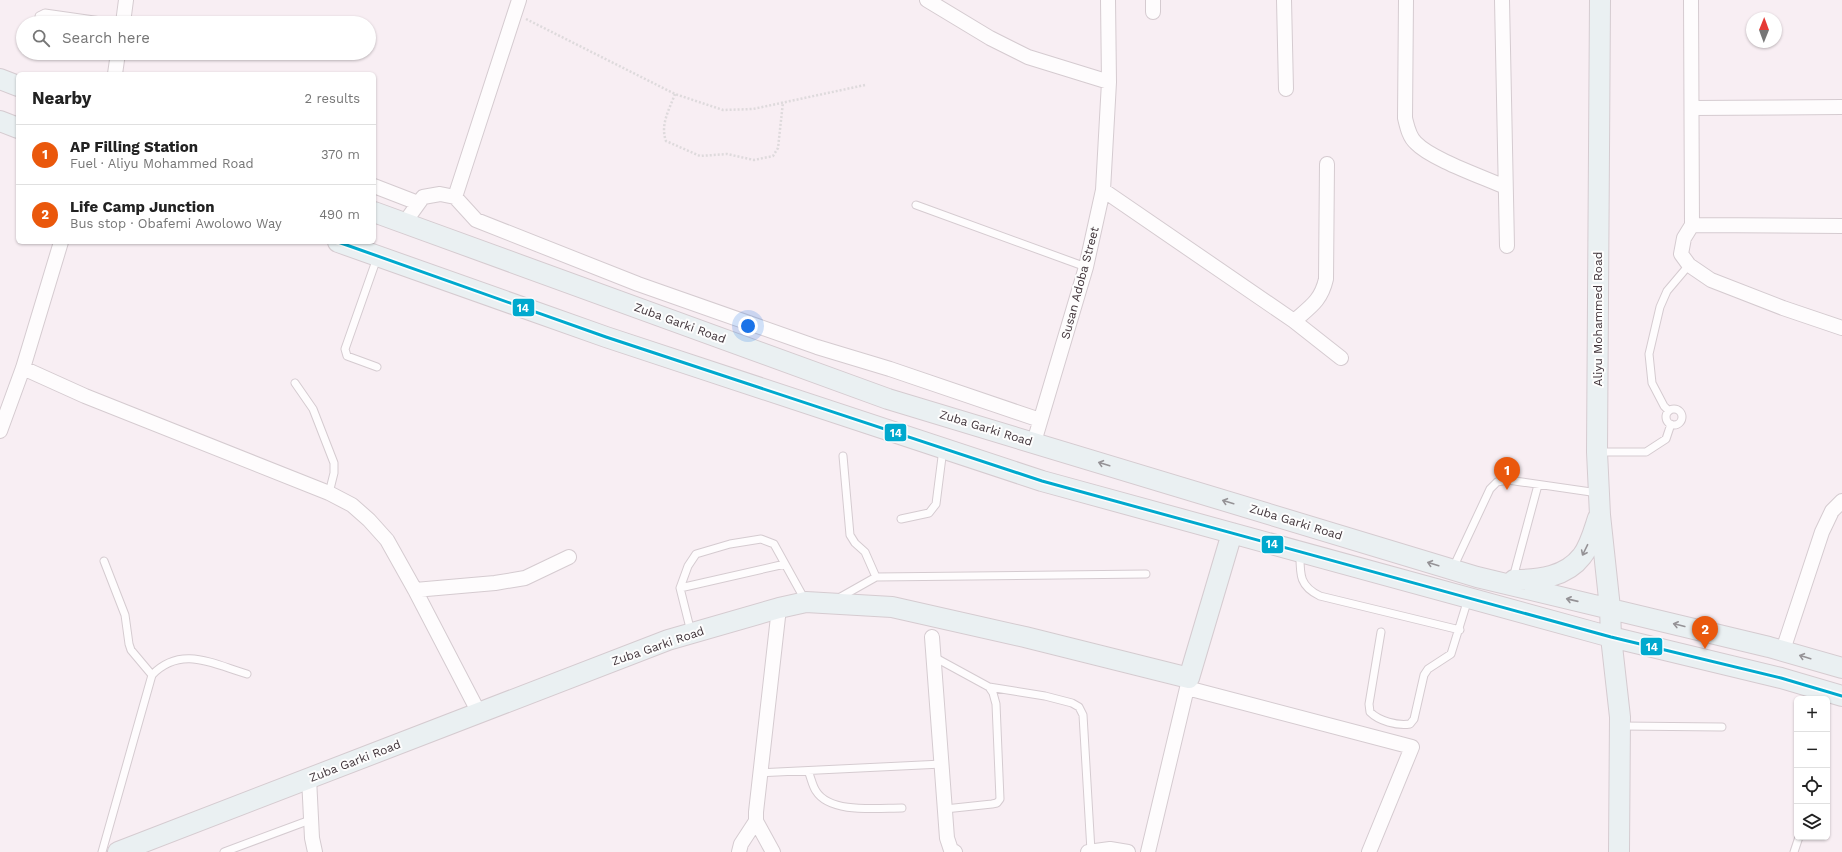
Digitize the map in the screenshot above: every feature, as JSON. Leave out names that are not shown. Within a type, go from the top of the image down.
[{"type":"main road","name":"Aliyu Mohammed Road","points":[[1600,0],[1597,452],[1600,514],[1620,726],[1619,852]]},
{"type":"main road","points":[[0,79],[16,85]]},
{"type":"main road","points":[[0,121],[16,127]]},
{"type":"main road","name":"Zuba Garki Road","points":[[376,213],[888,399],[1034,442],[1477,578],[1610,608],[1783,650],[1842,668]]},
{"type":"main road","points":[[344,244],[606,337],[1042,481],[1611,637],[1781,678],[1842,696]]},
{"type":"main road","points":[[1477,578],[1512,580],[1539,579],[1556,574],[1571,567],[1583,555],[1600,514]]},
{"type":"main road","points":[[1188,683],[1232,533]]},
{"type":"main road","name":"Zuba Garki Road","points":[[118,852],[668,640],[779,608],[806,602],[892,607],[1025,637],[1188,683]]},
{"type":"street","points":[[124,16],[126,0]]},
{"type":"street","points":[[926,0],[990,38],[1028,57],[1109,82]]},
{"type":"street","name":"Susan Adoba Street","points":[[1034,442],[1086,267],[1103,190],[1109,82],[1108,0]]},
{"type":"street","points":[[1284,0],[1286,89]]},
{"type":"street","points":[[1406,0],[1405,118],[1408,132],[1415,143],[1437,157],[1505,187]]},
{"type":"street","points":[[1502,0],[1505,187],[1508,246]]},
{"type":"street","points":[[1691,0],[1692,225],[1684,238],[1682,254],[1689,265],[1711,280],[1783,308],[1842,328]]},
{"type":"street","points":[[455,197],[517,7]]},
{"type":"street","points":[[115,72],[117,60]]},
{"type":"street","points":[[1692,108],[1842,107]]},
{"type":"street","points":[[1294,321],[1318,301],[1326,279],[1327,164]]},
{"type":"street","points":[[376,187],[418,203]]},
{"type":"street","points":[[1103,190],[1294,321],[1340,358]]},
{"type":"street","points":[[405,222],[423,197],[440,194],[455,197],[476,220],[638,284],[817,347],[897,371],[1040,420]]},
{"type":"street","points":[[1692,225],[1842,226]]},
{"type":"street","points":[[0,431],[23,368],[60,244]]},
{"type":"street","points":[[23,368],[85,396],[329,493],[352,505],[369,520],[387,540],[479,712]]},
{"type":"street","points":[[1783,650],[1822,532],[1832,511],[1842,501]]},
{"type":"street","points":[[415,590],[495,583],[525,578],[569,557]]},
{"type":"street","points":[[739,852],[741,844],[756,822],[759,773],[779,608]]},
{"type":"street","points":[[932,637],[947,838],[951,850],[955,852]]},
{"type":"street","points":[[1148,852],[1188,683],[1412,747],[1369,852]]},
{"type":"street","points":[[309,778],[310,820],[315,852]]},
{"type":"street","points":[[756,822],[773,852]]},
{"type":"street","points":[[1090,852],[1110,849],[1128,852]]},
{"type":"lane","points":[[40,16],[45,13],[66,16]]},
{"type":"lane","points":[[916,205],[1086,267]]},
{"type":"lane","points":[[377,367],[347,356],[345,349],[378,256]]},
{"type":"lane","points":[[1669,411],[1664,406],[1652,383],[1649,354],[1660,307],[1667,291],[1689,265]]},
{"type":"lane","points":[[295,383],[313,409],[334,463],[334,473],[329,493]]},
{"type":"lane","points":[[1672,409],[1680,410],[1683,417],[1679,424],[1671,424],[1666,418],[1669,411],[1672,409]]},
{"type":"lane","points":[[1597,452],[1646,452],[1666,439],[1671,424]]},
{"type":"lane","points":[[901,519],[929,513],[936,504],[944,449]]},
{"type":"lane","points":[[843,456],[850,535],[855,543],[865,552],[876,577]]},
{"type":"lane","points":[[1452,570],[1490,489],[1496,482],[1508,480],[1538,486],[1599,493]]},
{"type":"lane","points":[[1512,580],[1538,486]]},
{"type":"lane","points":[[691,633],[680,588],[688,566],[696,554],[730,544],[761,539],[774,544],[806,602]]},
{"type":"lane","points":[[1300,552],[1300,570],[1305,587],[1320,596],[1460,630]]},
{"type":"lane","points":[[104,561],[125,615],[128,644],[131,650],[152,675]]},
{"type":"lane","points":[[680,588],[785,564]]},
{"type":"lane","points":[[828,604],[876,577],[1146,574]]},
{"type":"lane","points":[[1381,632],[1369,704],[1370,712],[1376,718],[1404,725],[1410,724],[1414,719],[1424,675],[1428,669],[1451,654],[1460,630],[1468,597]]},
{"type":"lane","points":[[934,657],[989,687],[1045,696],[1072,703],[1079,707],[1083,715],[1090,852]]},
{"type":"lane","points":[[102,852],[152,675],[160,667],[174,660],[189,658],[247,674]]},
{"type":"lane","points":[[945,809],[992,804],[1000,799],[996,704],[994,693],[989,687]]},
{"type":"lane","points":[[1620,726],[1722,727]]},
{"type":"lane","points":[[759,773],[942,764]]},
{"type":"lane","points":[[808,771],[816,791],[823,799],[836,806],[902,808]]},
{"type":"lane","points":[[224,852],[310,820]]},
{"type":"lane","points":[[1794,852],[1798,840]]},
{"type":"path","points":[[517,7],[675,94],[723,110],[753,109],[865,85]]},
{"type":"path","points":[[675,94],[664,125],[666,141],[700,156],[727,154],[754,160],[773,156],[778,148],[783,102]]},
{"type":"transit line","name":"14","points":[[344,244],[606,337],[1042,481],[1611,637],[1781,678],[1842,696]]},
{"type":"place","name":"AP Filling Station","points":[[1507,490]]},
{"type":"place","name":"Life Camp Junction","points":[[1705,649]]}]
